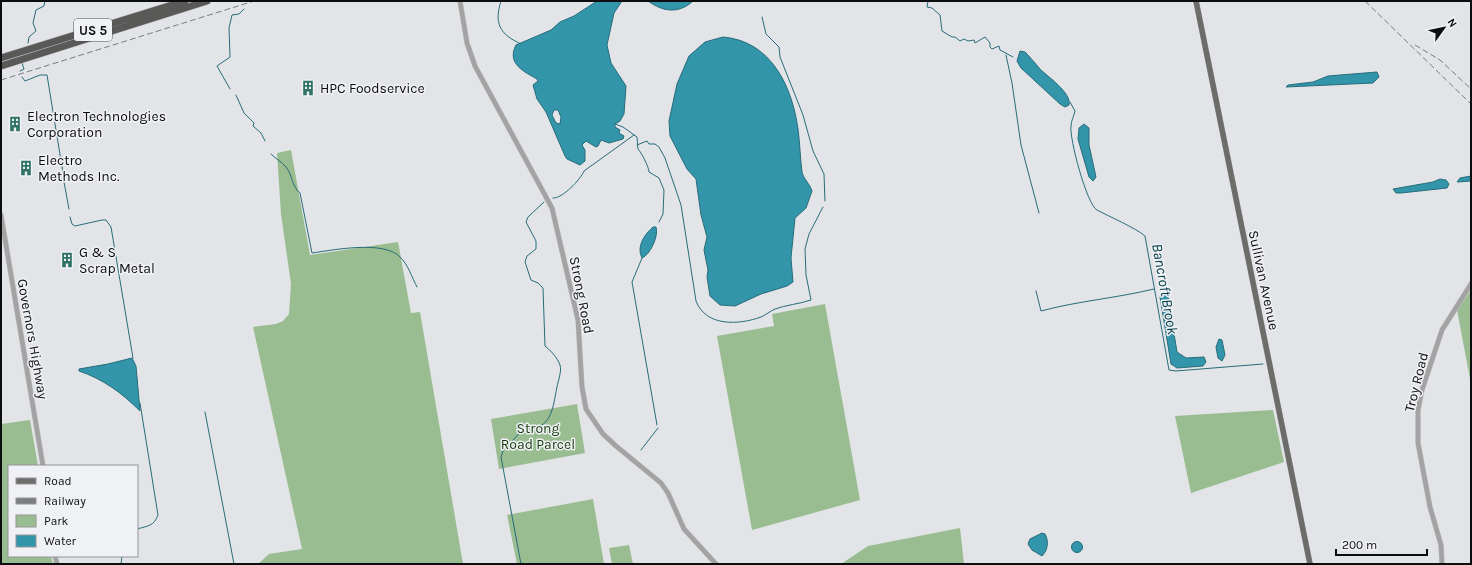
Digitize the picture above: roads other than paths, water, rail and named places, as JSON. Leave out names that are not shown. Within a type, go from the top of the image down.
[{"type":"highway","name":"US 5","points":[[1,58],[185,1]]},
{"type":"highway","name":"US 5","points":[[1,66],[208,1]]},
{"type":"main road","name":"Sullivan Avenue","points":[[1196,1],[1310,564]]},
{"type":"street","name":"Strong Road","points":[[460,1],[467,43],[475,66],[552,208],[578,320],[582,387],[586,408],[597,426],[616,446],[661,483],[668,493],[684,529],[716,564]]},
{"type":"street","name":"Governors Highway","points":[[1,215],[43,465]]},
{"type":"street","name":"Troy Road","points":[[1442,564],[1441,545],[1430,507],[1418,443],[1418,410],[1422,390],[1442,330],[1471,284]]},
{"type":"water","points":[[597,1],[622,1],[614,13],[607,45],[611,63],[626,86],[624,114],[620,121],[615,124],[615,127],[620,130],[619,133],[624,136],[623,139],[609,143],[601,140],[596,147],[586,141],[582,145],[585,150],[585,161],[580,165],[567,159],[565,156],[546,112],[537,99],[533,85],[538,81],[537,79],[522,70],[515,62],[513,57],[516,45],[551,30],[560,22],[574,16]],"holes":[[[554,110],[558,110],[561,117],[560,124],[556,123],[552,115]]]},
{"type":"water","points":[[648,1],[693,1],[682,8],[671,10],[659,7]]},
{"type":"water","points":[[723,37],[740,40],[754,47],[776,68],[784,82],[795,113],[799,134],[802,172],[812,191],[806,208],[795,218],[791,258],[793,282],[787,286],[761,294],[735,306],[720,305],[710,296],[707,277],[708,270],[704,250],[707,237],[701,215],[696,179],[687,169],[670,136],[669,121],[677,84],[689,56],[705,42]]},
{"type":"water","points":[[1020,51],[1025,52],[1040,69],[1063,90],[1069,100],[1069,105],[1065,107],[1060,104],[1021,68],[1017,61]]},
{"type":"water","points":[[1377,72],[1379,77],[1373,83],[1286,87],[1288,85],[1313,82],[1328,76]]},
{"type":"water","points":[[1084,124],[1089,128],[1089,145],[1096,177],[1093,181],[1089,177],[1078,139],[1079,128]]},
{"type":"water","points":[[1471,176],[1471,181],[1457,182],[1460,178]]},
{"type":"water","points":[[1440,179],[1446,180],[1449,184],[1447,188],[1401,193],[1396,193],[1393,189],[1433,182]]},
{"type":"water","points":[[653,227],[656,227],[657,231],[655,240],[651,249],[642,258],[640,249],[642,241]]},
{"type":"water","points":[[1163,293],[1168,297],[1177,352],[1186,358],[1204,357],[1206,362],[1203,366],[1177,368],[1171,364],[1160,297]]},
{"type":"water","points":[[1219,339],[1222,340],[1225,355],[1222,361],[1218,358],[1216,347]]},
{"type":"water","points":[[132,358],[136,366],[140,411],[112,387],[88,374],[79,371],[79,369]]},
{"type":"water","points":[[1042,533],[1045,534],[1046,537],[1047,548],[1042,556],[1032,550],[1028,544],[1030,539]]},
{"type":"water","points":[[1077,541],[1081,543],[1083,547],[1081,551],[1077,553],[1073,551],[1071,547],[1073,543]]},
{"type":"waterway","points":[[28,43],[29,37],[36,31],[33,23],[36,10],[44,6],[45,1]]},
{"type":"waterway","points":[[501,1],[498,16],[500,27],[503,32],[521,44]]},
{"type":"waterway","name":"Bancroft Brook","points":[[928,1],[927,7],[932,8],[940,15],[942,31],[960,41],[964,39],[968,41],[974,40],[975,43],[985,37],[990,43],[990,47],[992,49],[999,46],[1000,50],[1013,57]]},
{"type":"waterway","points":[[230,89],[217,66],[230,57],[229,28],[232,15],[239,14],[244,9]]},
{"type":"waterway","points":[[762,17],[766,34],[779,47],[780,57],[803,115],[813,151],[824,174],[825,201]]},
{"type":"waterway","points":[[1006,55],[1012,83],[1021,145],[1039,213]]},
{"type":"waterway","points":[[20,71],[24,69],[22,63]]},
{"type":"waterway","points":[[22,77],[25,81],[40,75],[47,75],[64,179]]},
{"type":"waterway","points":[[236,95],[244,113],[254,123],[253,126],[261,133],[265,141]]},
{"type":"waterway","name":"Bancroft Brook","points":[[1070,102],[1075,111],[1071,122],[1071,133],[1076,157],[1088,196],[1093,205],[1097,210],[1145,236],[1169,370],[1176,371],[1263,364]]},
{"type":"waterway","points":[[615,124],[623,127],[637,137],[638,149],[645,160],[649,172],[659,178],[664,190],[663,214],[659,222]]},
{"type":"waterway","points":[[553,198],[566,192],[584,171],[634,135]]},
{"type":"waterway","points":[[637,145],[647,141],[649,144],[655,144],[659,147],[665,158],[681,205],[696,301],[707,316],[715,320],[724,322],[743,322],[763,316],[784,306],[811,300],[806,275],[805,249],[809,234],[823,207]]},
{"type":"waterway","points":[[271,154],[286,167],[295,187],[300,193],[312,253],[345,248],[371,247],[392,252],[400,257],[405,263],[417,287]]},
{"type":"waterway","points":[[64,182],[69,209]]},
{"type":"waterway","points":[[521,564],[501,457],[503,451],[525,427],[541,426],[546,422],[550,416],[561,370],[557,359],[545,346],[543,288],[538,283],[531,280],[525,262],[527,256],[536,249],[536,241],[526,222],[528,217],[544,202]]},
{"type":"waterway","points":[[70,217],[72,224],[75,226],[106,220],[111,227],[133,358]]},
{"type":"waterway","points":[[642,258],[632,282],[657,425]]},
{"type":"waterway","points":[[1036,291],[1041,311],[1154,289]]},
{"type":"waterway","points":[[138,529],[147,526],[155,521],[158,515],[140,403]]},
{"type":"waterway","points":[[205,412],[234,564]]},
{"type":"waterway","points":[[641,450],[658,428]]},
{"type":"waterway","points":[[121,564],[122,557]]},
{"type":"railway","points":[[1,80],[254,1]]},
{"type":"railway","points":[[1365,1],[1471,104]]},
{"type":"railway","points":[[1415,45],[1440,60],[1471,89]]},
{"type":"place","name":"HPC Foodservice","points":[[308,88]]},
{"type":"place","name":"Electron Technologies Corporation","points":[[15,124]]},
{"type":"place","name":"Electro Methods Inc.","points":[[26,168]]},
{"type":"place","name":"G & S Scrap Metal","points":[[67,260]]},
{"type":"park label","name":"Strong Road Parcel","points":[[538,436]]}]
